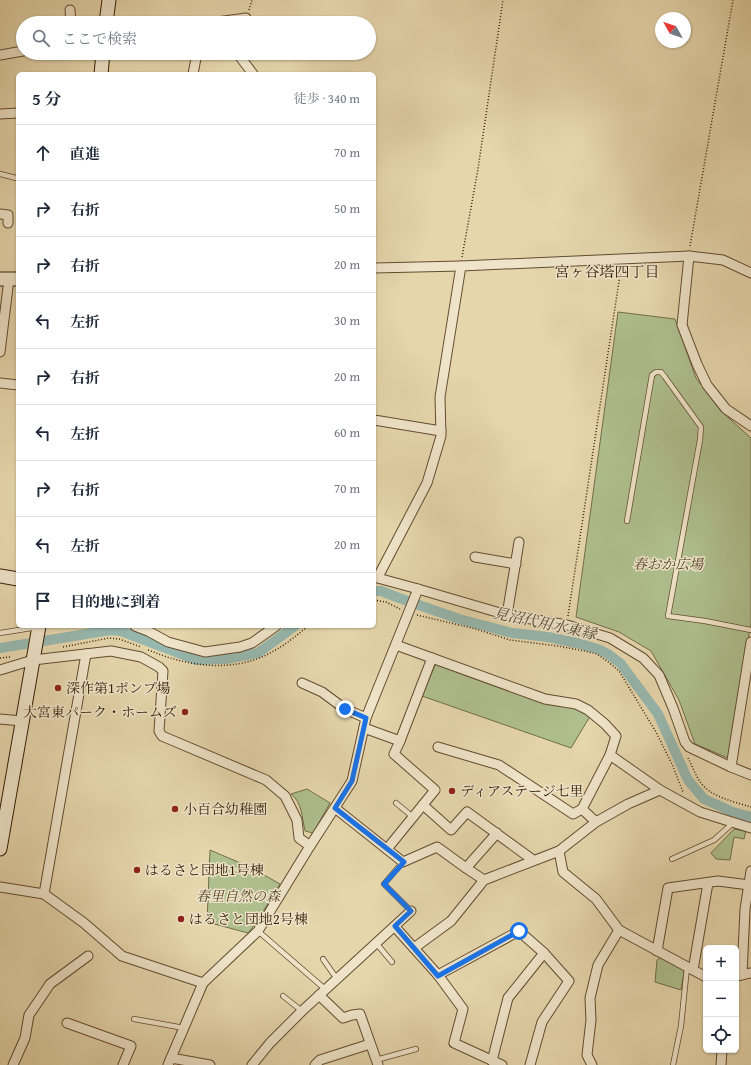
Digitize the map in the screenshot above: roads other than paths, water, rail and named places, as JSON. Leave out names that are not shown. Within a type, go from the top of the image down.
[{"type":"main road","points":[[107,16],[109,0]]},
{"type":"main road","points":[[101,72],[102,60]]},
{"type":"main road","points":[[0,576],[16,579]]},
{"type":"main road","points":[[0,849],[34,654],[40,628]]},
{"type":"street","points":[[70,10],[70,16]]},
{"type":"street","points":[[0,55],[16,52]]},
{"type":"street","points":[[193,72],[196,60]]},
{"type":"street","points":[[242,60],[252,72]]},
{"type":"street","points":[[0,114],[16,112]]},
{"type":"street","points":[[0,214],[8,215],[8,223]]},
{"type":"street","points":[[689,256],[682,325],[707,385],[726,409],[751,426]]},
{"type":"street","points":[[376,268],[461,266],[689,256],[723,260],[751,273]]},
{"type":"street","points":[[461,266],[440,397],[441,436],[427,482],[379,575],[376,578],[417,592],[507,615],[567,625],[610,638],[643,658],[659,675],[685,742],[689,747],[751,775]]},
{"type":"street","points":[[0,352],[9,279]]},
{"type":"street","points":[[0,383],[16,385]]},
{"type":"street","points":[[376,420],[441,431]]},
{"type":"street","points":[[507,615],[519,542]]},
{"type":"street","points":[[475,557],[516,564]]},
{"type":"street","points":[[210,1065],[170,1061],[203,983],[258,931],[352,781],[366,718],[417,592]]},
{"type":"street","points":[[141,628],[168,642],[205,652],[240,647],[252,643],[273,628]]},
{"type":"street","points":[[731,767],[751,642]]},
{"type":"street","points":[[396,645],[545,699],[576,704],[588,710],[605,724],[616,736],[610,755],[582,809],[573,814],[499,765],[438,747]]},
{"type":"street","points":[[0,670],[34,654],[86,654],[111,651],[141,657],[159,667],[163,671],[158,731],[162,736],[266,780],[285,796],[297,820],[300,838],[310,846]]},
{"type":"street","points":[[44,894],[86,654]]},
{"type":"street","points":[[387,849],[435,790],[394,754],[432,658]]},
{"type":"street","points":[[302,683],[322,692],[345,709],[366,718]]},
{"type":"street","points":[[0,719],[22,721]]},
{"type":"street","points":[[364,728],[400,741]]},
{"type":"street","points":[[610,755],[660,790],[700,812],[751,828]]},
{"type":"street","points":[[414,948],[451,921],[484,880],[559,851],[596,822],[628,804],[660,790]]},
{"type":"street","points":[[423,805],[451,830],[467,812],[533,860]]},
{"type":"street","points":[[335,808],[404,862],[436,847],[484,880]]},
{"type":"street","points":[[582,809],[596,822]]},
{"type":"street","points":[[466,868],[497,833]]},
{"type":"street","points":[[559,851],[563,872],[596,899],[619,930],[703,976]]},
{"type":"street","points":[[743,974],[745,909],[751,871]]},
{"type":"street","points":[[657,951],[668,888],[718,881],[748,885]]},
{"type":"street","points":[[690,969],[708,883]]},
{"type":"street","points":[[0,887],[44,894],[84,923],[122,956],[203,983]]},
{"type":"street","points":[[252,1065],[270,1043],[302,1011],[411,911]]},
{"type":"street","points":[[395,926],[438,976],[463,1009],[454,1043],[502,1065]]},
{"type":"street","points":[[592,1065],[586,1055],[591,1020],[590,998],[598,965],[619,930]]},
{"type":"street","points":[[438,976],[519,931],[544,953],[569,981],[542,1022],[530,1065]]},
{"type":"street","points":[[492,1061],[508,998],[544,953]]},
{"type":"street","points":[[13,1065],[25,1038],[29,1015],[50,984],[88,956]]},
{"type":"street","points":[[322,992],[342,1018],[360,1014],[377,1063]]},
{"type":"street","points":[[67,1023],[131,1046],[123,1065]]},
{"type":"street","points":[[314,1065],[320,1060],[370,1044]]},
{"type":"street","points":[[721,1065],[722,1053]]},
{"type":"lane","points":[[0,174],[16,178]]},
{"type":"lane","points":[[627,521],[652,375],[656,372],[661,372],[701,427],[668,616],[705,621],[751,630]]},
{"type":"lane","points":[[0,632],[40,628]]},
{"type":"lane","points":[[396,803],[413,817]]},
{"type":"lane","points":[[672,859],[714,840],[732,823]]},
{"type":"lane","points":[[404,862],[384,884],[411,911]]},
{"type":"lane","points":[[258,931],[322,992]]},
{"type":"lane","points":[[376,943],[392,962]]},
{"type":"lane","points":[[323,959],[336,979]]},
{"type":"lane","points":[[673,1065],[690,969]]},
{"type":"lane","points":[[284,996],[302,1011]]},
{"type":"lane","points":[[134,1019],[185,1028]]},
{"type":"lane","points":[[377,1063],[416,1049]]},
{"type":"waterway","name":"見沼代用水東縁","points":[[376,591],[381,591],[459,619],[512,633],[548,637],[581,644],[598,649],[608,654],[621,664],[658,714],[688,780],[704,799],[733,812],[751,817]]},
{"type":"waterway","name":"見沼代用水東縁","points":[[0,648],[111,630],[121,631],[197,660],[226,659],[258,653],[292,628]]},
{"type":"place","name":"深作第1ポンプ場","points":[[58,688]]},
{"type":"place","name":"大宮東パーク・ホームズ","points":[[185,712]]},
{"type":"place","name":"ディアステージ七里","points":[[452,791]]},
{"type":"place","name":"小百合幼稚園","points":[[175,809]]},
{"type":"place","name":"はるさと団地1号棟","points":[[137,870]]},
{"type":"place","name":"はるさと団地2号棟","points":[[181,919]]},
{"type":"district","name":"宮ヶ谷塔四丁目","points":[[607,271]]},
{"type":"park label","name":"春おか広場","points":[[668,564]]},
{"type":"park label","name":"春里自然の森","points":[[238,896]]}]
